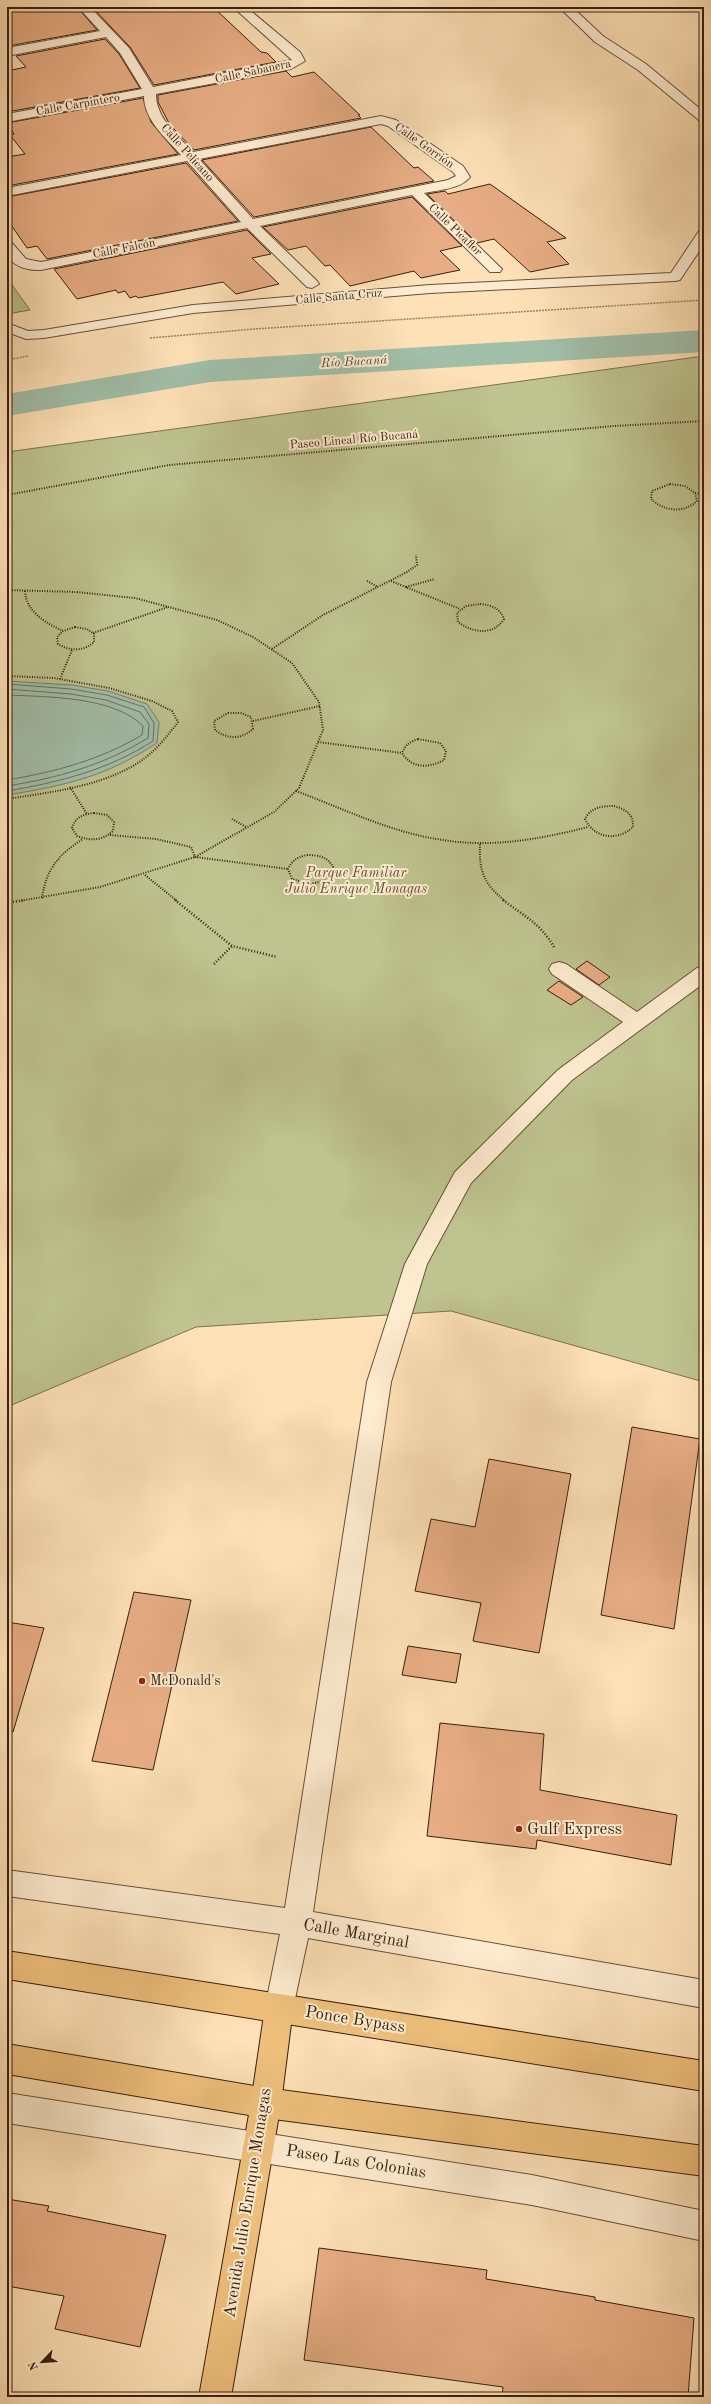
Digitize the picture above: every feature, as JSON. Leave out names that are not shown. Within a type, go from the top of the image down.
[{"type":"main road","name":"Ponce Bypass","points":[[7,1964],[704,2076]]},
{"type":"main road","name":"Avenida Julio Enrique Monagas","points":[[215,2397],[266,2103],[279,2008]]},
{"type":"main road","points":[[7,2059],[266,2103],[704,2161]]},
{"type":"street","name":"Calle Pelícano","points":[[84,7],[125,50],[150,92],[150,105],[160,124],[191,156],[250,224],[312,284]]},
{"type":"street","name":"Calle Sabanera","points":[[150,92],[291,65],[299,61],[296,55],[239,7]]},
{"type":"street","points":[[565,7],[599,39],[642,67],[704,118]]},
{"type":"street","points":[[7,52],[110,33]]},
{"type":"street","name":"Calle Carpintero","points":[[7,118],[150,92]]},
{"type":"street","name":"Calle Gorrión","points":[[191,156],[381,120],[392,123],[458,169],[463,177],[452,182],[250,224]]},
{"type":"street","points":[[7,192],[191,156]]},
{"type":"street","name":"Calle Picaflor","points":[[414,190],[496,269]]},
{"type":"street","name":"Calle Falcón","points":[[7,246],[17,260],[27,267],[41,266],[250,224]]},
{"type":"street","name":"Calle Santa Cruz","points":[[7,327],[26,335],[44,334],[193,309],[430,289],[675,277],[704,234]]},
{"type":"street","points":[[559,969],[637,1022]]},
{"type":"street","points":[[279,2008],[296,1923],[379,1382],[416,1264],[463,1178],[565,1075],[704,973]]},
{"type":"street","name":"Calle Marginal","points":[[7,1883],[296,1923],[704,1994]]},
{"type":"street","name":"Paseo Las Colonias","points":[[7,2108],[532,2190],[704,2226]]},
{"type":"path","points":[[144,339],[270,328],[704,300]]},
{"type":"path","points":[[7,360],[30,356]]},
{"type":"path","name":"Paseo Lineal Río Bucaná","points":[[7,495],[169,465],[614,426],[704,421]]},
{"type":"path","points":[[695,493],[697,497],[694,504],[674,510],[660,506],[651,499],[650,495],[656,488],[670,484],[684,486],[695,493],[704,494]]},
{"type":"path","points":[[272,650],[323,615],[391,581],[417,565],[416,555]]},
{"type":"path","points":[[405,587],[435,579]]},
{"type":"path","points":[[367,581],[379,587]]},
{"type":"path","points":[[391,581],[460,610],[472,605],[487,605],[499,610],[504,619],[498,627],[484,631],[476,631],[462,626],[458,622],[457,613],[460,610]]},
{"type":"path","points":[[7,590],[76,592],[135,598],[217,620],[253,637],[292,663],[307,682],[319,702],[323,730],[299,788],[296,791],[274,812],[195,857],[100,887],[7,903]]},
{"type":"path","points":[[25,591],[26,601],[34,611],[63,630],[81,628],[93,633],[169,607]]},
{"type":"path","points":[[63,630],[57,637],[57,641],[62,647],[72,650],[91,645],[95,638],[93,633]]},
{"type":"path","points":[[60,679],[72,650]]},
{"type":"path","points":[[7,676],[60,679],[91,684],[152,702],[172,711],[178,722],[166,738],[137,763],[97,779],[70,787],[7,799]]},
{"type":"path","points":[[253,721],[253,729],[250,732],[238,737],[224,736],[215,730],[213,726],[218,718],[228,713],[241,713],[253,721],[320,706]]},
{"type":"path","points":[[318,742],[402,754],[408,761],[427,766],[444,760],[446,751],[440,743],[433,740],[418,739],[406,745],[402,754]]},
{"type":"path","points":[[70,787],[87,814]]},
{"type":"path","points":[[296,791],[422,836],[480,844],[561,834],[588,827],[602,835],[617,836],[630,831],[634,822],[633,817],[622,809],[606,806],[598,807],[587,814],[585,819],[588,827]]},
{"type":"path","points":[[110,834],[114,826],[111,818],[100,814],[87,814],[76,820],[72,828],[77,836],[83,839],[97,839],[110,834],[156,839],[192,846],[195,857]]},
{"type":"path","points":[[232,819],[247,827]]},
{"type":"path","points":[[42,898],[44,879],[51,865],[83,839]]},
{"type":"path","points":[[480,844],[478,856],[479,867],[491,890],[503,901],[519,911],[550,936],[559,969]]},
{"type":"path","points":[[307,855],[322,856],[333,864],[334,869],[330,878],[319,884],[311,885],[292,878],[288,869],[293,860],[307,855]]},
{"type":"path","points":[[195,857],[288,869]]},
{"type":"path","points":[[144,874],[232,946],[278,957]]},
{"type":"path","points":[[214,964],[232,946]]},
{"type":"green space","points":[[7,278],[30,310],[7,314]]},
{"type":"green space","name":"Parque Familiar Julio Enrique Monagas","points":[[704,356],[704,1382],[451,1311],[196,1327],[7,1407],[7,452]]},
{"type":"water","points":[[7,681],[72,685],[108,691],[147,704],[159,722],[157,743],[138,755],[103,772],[67,783],[7,795]]},
{"type":"building","points":[[7,7],[77,7],[97,30],[8,46]]},
{"type":"building","points":[[92,7],[213,7],[261,52],[267,53],[276,62],[154,85],[130,47]]},
{"type":"building","points":[[105,39],[119,54],[140,88],[7,112],[7,71],[26,67],[16,56]]},
{"type":"building","points":[[286,71],[292,77],[314,72],[360,115],[358,115],[361,118],[194,150],[170,125],[158,102],[158,95]]},
{"type":"building","points":[[143,98],[151,122],[178,154],[7,186],[7,157],[25,154],[10,135],[14,134],[7,123]]},
{"type":"building","points":[[371,127],[414,168],[418,167],[434,181],[254,217],[202,160]]},
{"type":"building","points":[[186,163],[238,221],[47,259],[37,246],[27,248],[7,219],[7,197]]},
{"type":"building","points":[[490,184],[566,238],[547,242],[569,264],[530,272],[494,239],[477,243],[427,194],[445,191],[448,194]]},
{"type":"building","points":[[412,197],[462,246],[440,251],[460,270],[421,278],[414,271],[350,286],[330,265],[325,266],[306,246],[288,250],[263,227]]},
{"type":"building","points":[[247,230],[271,254],[252,258],[279,284],[236,294],[223,282],[138,298],[136,296],[130,298],[125,291],[118,293],[116,290],[77,299],[54,269]]},
{"type":"building","points":[[587,961],[610,977],[599,985],[576,969]]},
{"type":"building","points":[[559,981],[583,997],[571,1005],[547,990]]},
{"type":"building","points":[[632,1427],[700,1439],[674,1629],[601,1615]]},
{"type":"building","points":[[489,1459],[571,1474],[539,1653],[473,1641],[481,1603],[415,1591],[431,1519],[475,1527]]},
{"type":"building","name":"McDonald's","points":[[134,1592],[191,1600],[153,1770],[92,1761]]},
{"type":"building","points":[[7,1622],[44,1628],[13,1732],[7,1731]]},
{"type":"building","points":[[408,1646],[461,1654],[456,1683],[402,1675]]},
{"type":"building","points":[[440,1723],[544,1734],[540,1790],[677,1815],[671,1865],[537,1840],[536,1849],[427,1836]]},
{"type":"building","points":[[7,2199],[49,2206],[47,2211],[166,2235],[140,2347],[55,2329],[64,2296],[7,2286]]},
{"type":"building","points":[[319,2248],[487,2270],[486,2279],[595,2297],[595,2300],[694,2318],[688,2397],[502,2397],[503,2387],[304,2360]]},
{"type":"waterway","name":"Río Bucaná","points":[[7,405],[210,371],[704,341]]},
{"type":"place","name":"McDonald's","points":[[142,1681]]},
{"type":"place","name":"Gulf Express","points":[[519,1829]]}]
